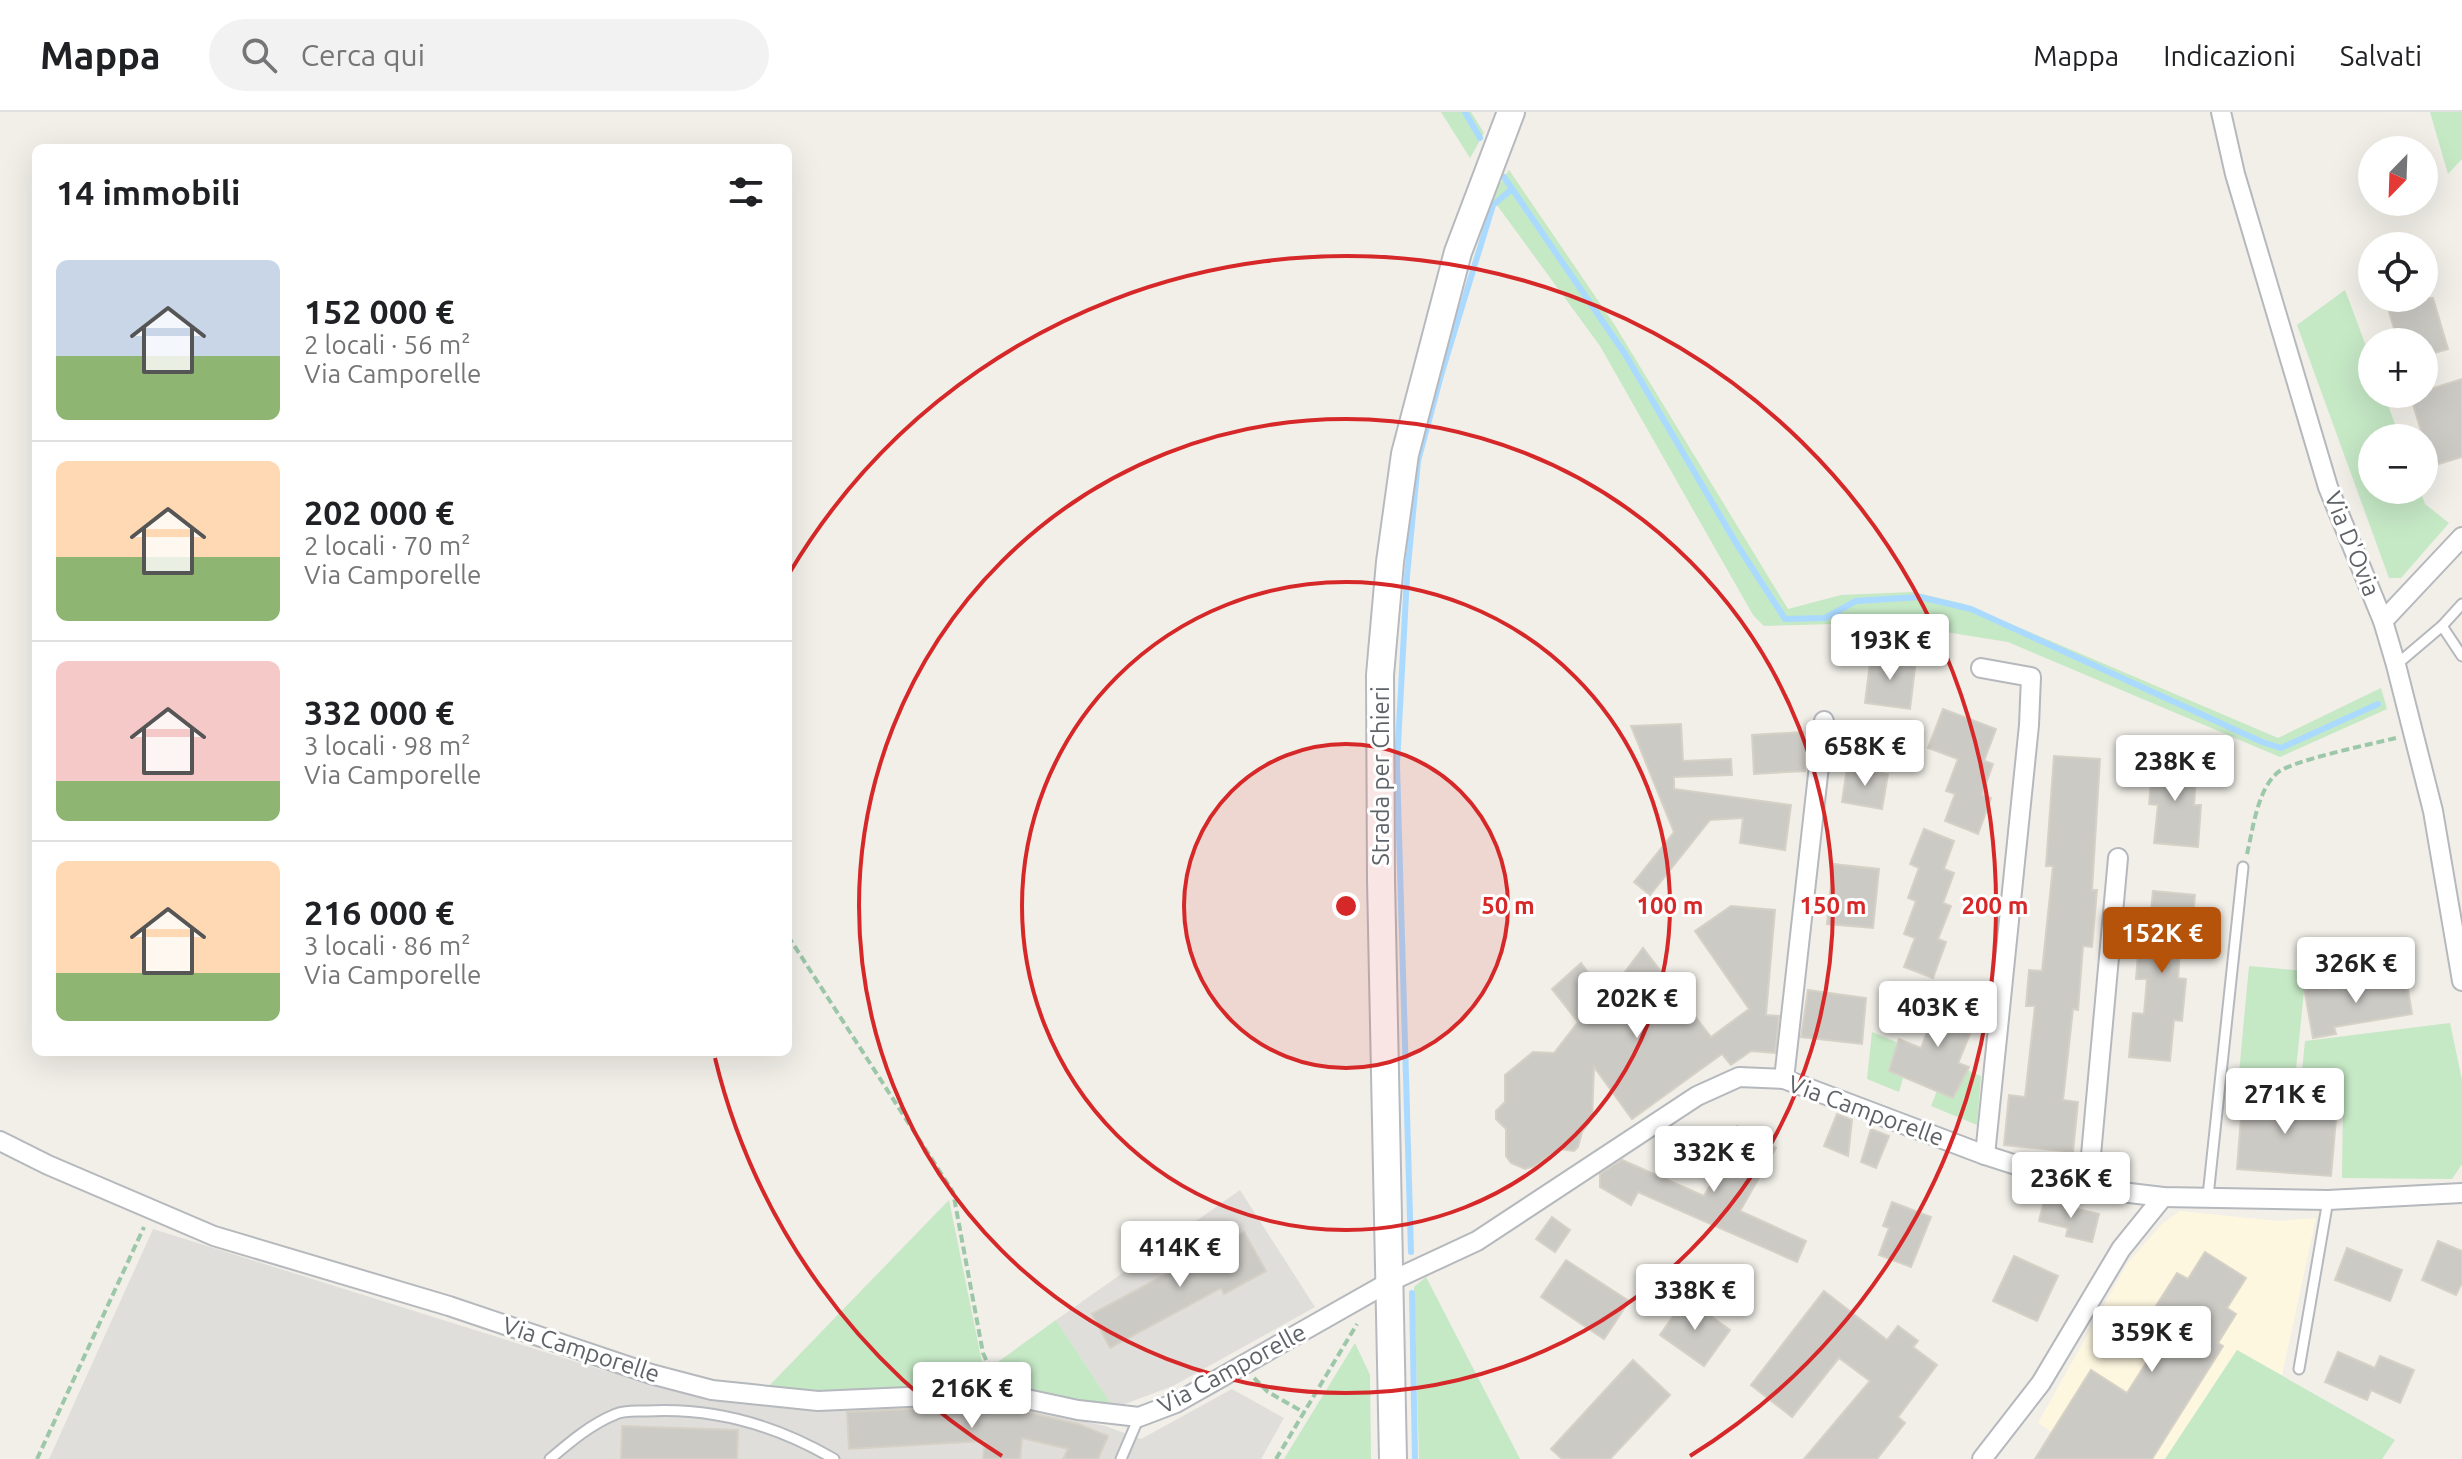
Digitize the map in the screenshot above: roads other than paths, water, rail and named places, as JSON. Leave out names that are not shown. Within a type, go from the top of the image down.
[{"type":"main road","name":"Strada per Chieri","points":[[1393,1459],[1383,1286],[1380,691],[1390,562],[1405,454],[1458,252],[1511,112]]},
{"type":"street","name":"Via D'Ovia","points":[[2221,112],[2244,204],[2323,472],[2383,621],[2396,665],[2433,811],[2462,981]]},
{"type":"street","points":[[2383,621],[2462,537]]},
{"type":"street","points":[[1981,668],[2031,677],[2029,725],[1985,1155]]},
{"type":"street","points":[[1784,1079],[1824,721]]},
{"type":"street","points":[[2088,1188],[2118,858]]},
{"type":"street","name":"Via Camporelle","points":[[0,1141],[147,1209],[214,1236],[449,1306],[651,1374],[712,1390],[818,1401],[998,1393],[1078,1410],[1139,1417],[1176,1403],[1383,1286],[1477,1241],[1697,1096],[1739,1077],[1784,1079],[1985,1155],[2088,1188],[2163,1197],[2328,1200],[2462,1193]]},
{"type":"street","points":[[1982,1459],[2041,1383],[2121,1249],[2163,1197]]},
{"type":"lane","points":[[2396,665],[2442,626],[2462,604]]},
{"type":"lane","points":[[2442,626],[2462,656]]},
{"type":"lane","points":[[2208,1196],[2243,867]]},
{"type":"lane","points":[[2299,1369],[2328,1200]]},
{"type":"lane","points":[[550,1459],[576,1436],[618,1412],[674,1409],[735,1417],[799,1438],[834,1459]]},
{"type":"lane","points":[[1121,1459],[1139,1417]]},
{"type":"waterway","points":[[1465,112],[1480,138]]},
{"type":"waterway","points":[[1504,177],[1625,354],[1736,543],[1785,619],[1825,618],[1856,601],[1920,597],[1971,609],[2281,748],[2378,704]]},
{"type":"waterway","points":[[1411,1252],[1397,764],[1407,576],[1418,461],[1442,372],[1493,205],[1512,189]]},
{"type":"waterway","points":[[1412,1293],[1415,1459]]}]
